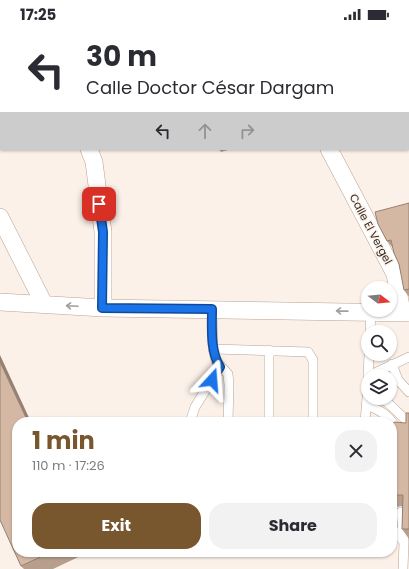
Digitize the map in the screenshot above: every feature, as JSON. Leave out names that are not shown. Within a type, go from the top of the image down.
[{"type":"street","points":[[89,150],[94,162],[103,232],[102,308]]},
{"type":"street","name":"Calle El Vergel","points":[[330,150],[395,274],[405,312]]},
{"type":"street","points":[[0,217],[44,304]]},
{"type":"street","points":[[0,302],[102,308],[361,312]]},
{"type":"lane","points":[[212,309],[213,349],[216,361],[228,374],[230,385],[228,417]]},
{"type":"lane","points":[[213,349],[308,352],[313,360],[313,417]]},
{"type":"lane","points":[[269,350],[269,417]]},
{"type":"lane","points":[[382,369],[409,357]]},
{"type":"lane","points":[[392,364],[398,380],[409,392]]},
{"type":"lane","points":[[192,417],[195,407],[220,367]]},
{"type":"lane","points":[[366,417],[367,405]]},
{"type":"lane","points":[[369,405],[382,411],[389,417]]},
{"type":"lane","points":[[390,405],[409,423]]},
{"type":"lane","points":[[397,430],[400,438]]},
{"type":"lane","points":[[401,512],[406,546],[403,569]]},
{"type":"lane","points":[[397,534],[406,546]]},
{"type":"building","points":[[409,203],[409,289],[404,290],[399,264],[394,253],[391,240],[387,241],[378,224],[375,212]]},
{"type":"building","points":[[0,362],[26,417],[12,417],[12,546],[0,520]]},
{"type":"building","points":[[406,413],[409,413],[409,529],[402,529],[403,495],[397,495],[397,422],[406,423]]},
{"type":"building","points":[[17,557],[40,557],[21,566]]},
{"type":"route","points":[[99,204],[103,232],[102,308],[212,309],[213,349],[216,361],[220,367],[212,380]]}]
